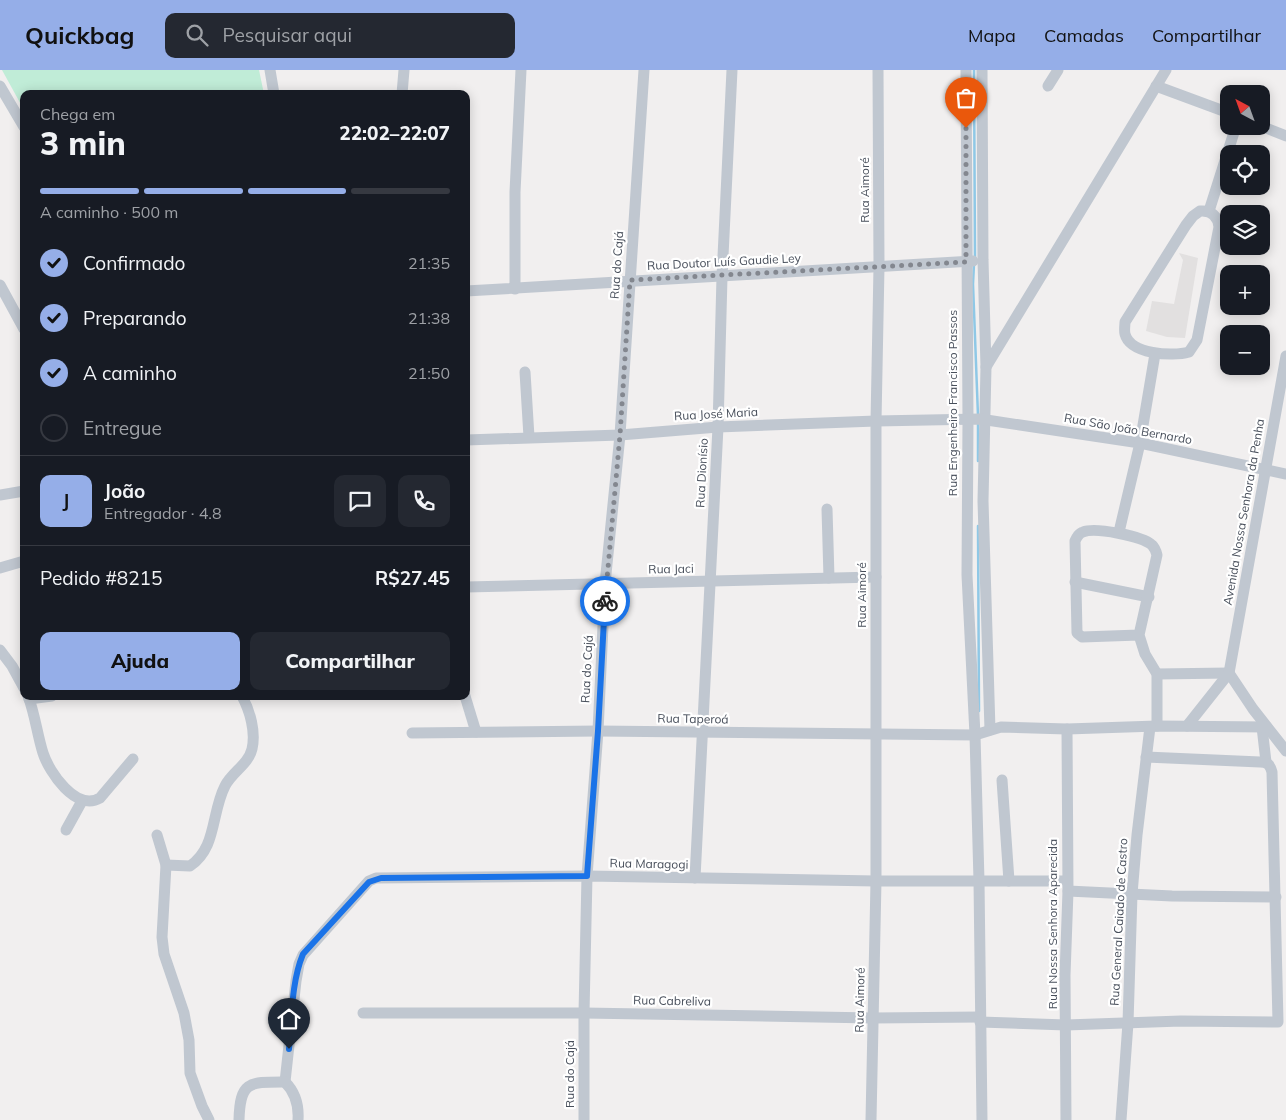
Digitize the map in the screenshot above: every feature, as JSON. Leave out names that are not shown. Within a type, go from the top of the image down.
[{"type":"street","points":[[270,70],[273,90]]},
{"type":"street","points":[[402,90],[404,70]]},
{"type":"street","points":[[515,289],[514,207],[521,70]]},
{"type":"street","name":"Rua do Cajá","points":[[584,1120],[587,876],[598,731],[606,584],[620,435],[644,70]]},
{"type":"street","name":"Rua Dionísio","points":[[695,878],[718,427],[722,276],[732,70]]},
{"type":"street","name":"Rua Aimoré","points":[[871,1120],[876,882],[878,70]]},
{"type":"street","name":"Rua Engenheiro Francisco Passos","points":[[966,70],[974,261],[976,420],[967,575],[975,735],[982,1120]]},
{"type":"street","name":"Rua Engenheiro Francisco Passos","points":[[982,70],[974,261],[986,367],[976,420],[983,501],[990,730]]},
{"type":"street","points":[[1048,86],[1058,70]]},
{"type":"street","points":[[986,367],[1166,70]]},
{"type":"street","points":[[0,86],[20,120]]},
{"type":"street","points":[[1156,86],[1220,110]]},
{"type":"street","points":[[1270,130],[1286,136]]},
{"type":"street","points":[[1209,211],[1233,135]]},
{"type":"street","points":[[1200,210],[1209,211],[1218,219],[1219,227],[1197,340],[1189,352],[1181,355],[1155,354],[1133,344],[1124,332],[1125,322],[1186,225],[1200,210]]},
{"type":"street","name":"Rua Doutor Luís Gaudie Ley","points":[[470,291],[974,261]]},
{"type":"street","points":[[0,285],[20,322]]},
{"type":"street","points":[[1119,532],[1140,443],[1155,354]]},
{"type":"street","name":"Avenida Nossa Senhora da Penha","points":[[1229,673],[1286,356]]},
{"type":"street","points":[[525,372],[530,437]]},
{"type":"street","name":"Rua José Maria","points":[[470,440],[620,435],[718,427],[876,421],[976,420]]},
{"type":"street","name":"Rua São João Bernardo","points":[[976,420],[1140,443],[1286,474]]},
{"type":"street","points":[[0,495],[20,492]]},
{"type":"street","points":[[827,509],[829,578]]},
{"type":"street","points":[[1139,635],[1080,636],[1077,633],[1075,541],[1083,531],[1119,532],[1149,543],[1156,550],[1157,555],[1149,597],[1139,635],[1145,654],[1157,674],[1229,673]]},
{"type":"street","points":[[0,568],[20,562]]},
{"type":"street","name":"Rua Jaci","points":[[470,587],[876,577]]},
{"type":"street","points":[[1075,582],[1149,597]]},
{"type":"street","points":[[0,650],[20,680]]},
{"type":"street","points":[[1187,726],[1229,673]]},
{"type":"street","points":[[1229,673],[1265,727],[1286,751]]},
{"type":"street","name":"Rua General Caiado de Castro","points":[[1121,1120],[1128,1023],[1132,894],[1146,757],[1154,726],[1157,674]]},
{"type":"street","points":[[29,700],[43,754],[50,770],[64,787],[82,801],[94,802],[100,798],[133,759]]},
{"type":"street","points":[[166,865],[190,866],[204,854],[225,786],[248,759],[252,749],[252,720],[244,700]]},
{"type":"street","points":[[466,700],[476,732]]},
{"type":"street","name":"Rua Taperoá","points":[[412,733],[598,731],[975,735],[1001,727],[1067,729],[1154,726],[1265,727]]},
{"type":"street","points":[[1263,762],[1265,727]]},
{"type":"street","name":"Rua Nossa Senhora Aparecida","points":[[1066,1120],[1067,729]]},
{"type":"street","points":[[1146,757],[1263,762],[1270,766],[1272,772],[1276,897]]},
{"type":"street","points":[[1002,780],[1009,881]]},
{"type":"street","points":[[66,830],[82,801]]},
{"type":"street","points":[[157,835],[166,865],[162,937],[168,970],[176,986],[184,1013],[189,1040],[190,1074],[209,1120]]},
{"type":"street","name":"Rua Maragogi","points":[[285,1082],[296,981],[303,954],[369,882],[381,878],[587,876],[876,882],[1009,881],[1132,894],[1276,897]]},
{"type":"street","name":"Rua Cabreliva","points":[[364,1014],[584,1013],[980,1020],[1066,1025],[1181,1020],[1278,1022],[1276,897]]},
{"type":"street","points":[[238,1120],[240,1096],[246,1087],[265,1082],[285,1082],[289,1086],[297,1101],[298,1120]]},
{"type":"shaded area","points":[[1179,253],[1198,258],[1185,338],[1167,337],[1146,331],[1152,301],[1174,304],[1183,260]]},
{"type":"green space","points":[[2,70],[259,70],[263,90],[20,90],[20,103]]},
{"type":"waterway","points":[[974,70],[975,258]]},
{"type":"waterway","points":[[974,264],[973,284],[978,416]]},
{"type":"waterway","points":[[978,421],[978,461]]},
{"type":"waterway","points":[[978,526],[979,711]]},
{"type":"way so far","points":[[605,601],[620,435],[630,280],[966,262],[966,128]]},
{"type":"route","points":[[289,1049],[296,981],[303,954],[372,879],[587,876],[598,731],[605,601]]}]
